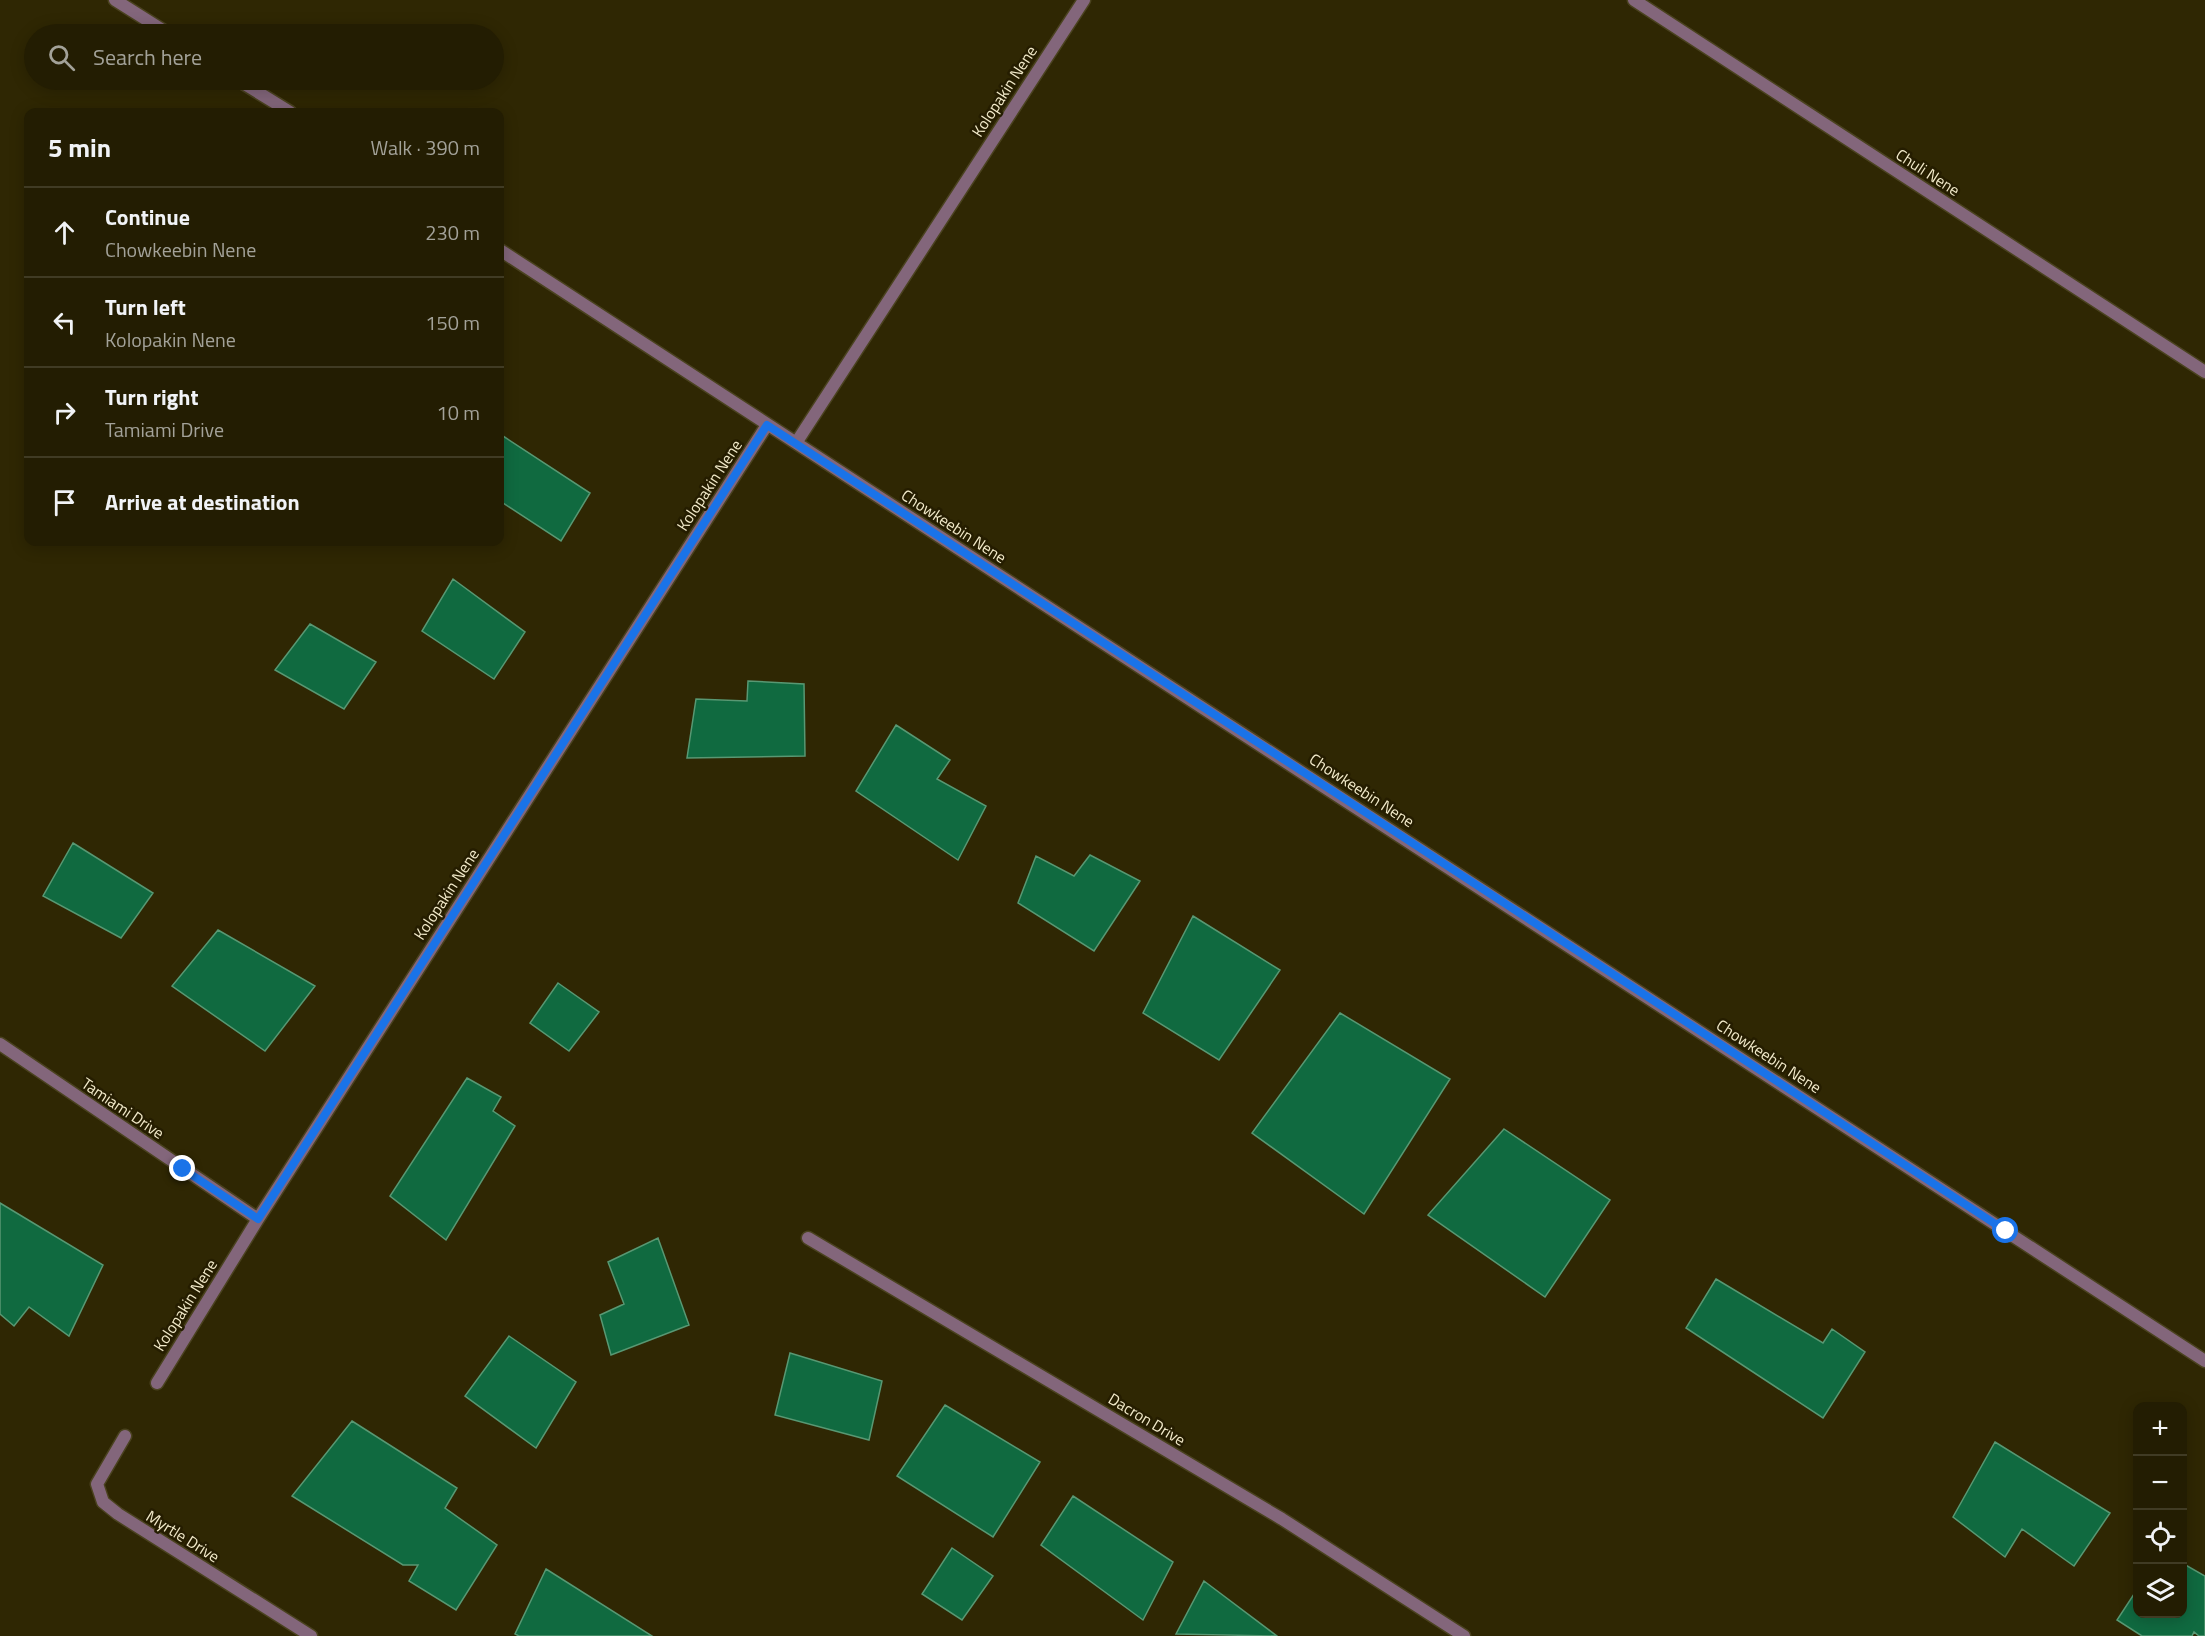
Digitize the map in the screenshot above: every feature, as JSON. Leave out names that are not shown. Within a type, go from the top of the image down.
[{"type":"street","points":[[115,0],[153,24]]},
{"type":"street","name":"Kolopakin Nene","points":[[796,443],[1084,0]]},
{"type":"street","name":"Chuli Nene","points":[[1634,0],[2205,372]]},
{"type":"street","points":[[254,90],[284,108]]},
{"type":"street","name":"Chowkeebin Nene","points":[[504,253],[2205,1361]]},
{"type":"street","name":"Kolopakin Nene","points":[[157,1383],[258,1219],[767,425]]},
{"type":"street","name":"Tamiami Drive","points":[[0,1044],[258,1219]]},
{"type":"street","name":"Dacron Drive","points":[[808,1238],[1282,1519],[1464,1636]]},
{"type":"street","name":"Myrtle Drive","points":[[125,1436],[97,1484],[103,1502],[118,1515],[311,1636]]},
{"type":"building","points":[[504,437],[590,493],[561,541],[504,504]]},
{"type":"building","points":[[453,579],[525,632],[494,679],[422,631]]},
{"type":"building","points":[[310,624],[376,662],[344,709],[275,670]]},
{"type":"building","points":[[748,681],[804,684],[805,756],[687,758],[696,699],[747,701]]},
{"type":"building","points":[[896,725],[950,760],[937,779],[986,806],[958,860],[856,791]]},
{"type":"building","points":[[73,843],[153,893],[121,938],[43,896]]},
{"type":"building","points":[[1090,855],[1140,881],[1094,951],[1018,903],[1036,856],[1074,876]]},
{"type":"building","points":[[1193,916],[1280,970],[1219,1060],[1143,1013]]},
{"type":"building","points":[[218,930],[315,986],[265,1051],[172,986]]},
{"type":"building","points":[[558,983],[599,1012],[569,1051],[530,1023]]},
{"type":"building","points":[[1340,1013],[1450,1079],[1364,1214],[1252,1133]]},
{"type":"building","points":[[467,1078],[501,1097],[493,1111],[515,1126],[446,1240],[390,1196]]},
{"type":"building","points":[[1504,1129],[1610,1200],[1545,1297],[1428,1215]]},
{"type":"building","points":[[0,1203],[103,1265],[69,1336],[29,1307],[14,1326],[0,1314]]},
{"type":"building","points":[[658,1238],[689,1325],[611,1355],[600,1315],[624,1304],[608,1262]]},
{"type":"building","points":[[1716,1279],[1823,1343],[1832,1329],[1865,1352],[1823,1418],[1686,1328]]},
{"type":"building","points":[[509,1336],[576,1382],[536,1448],[465,1396]]},
{"type":"building","points":[[790,1353],[882,1381],[869,1440],[775,1415]]},
{"type":"building","points":[[945,1405],[1040,1462],[993,1537],[897,1476]]},
{"type":"building","points":[[352,1421],[457,1488],[445,1508],[497,1545],[456,1610],[409,1581],[418,1565],[403,1565],[292,1496]]},
{"type":"building","points":[[1995,1442],[2110,1513],[2074,1566],[2022,1529],[2005,1557],[1953,1517]]},
{"type":"building","points":[[1073,1496],[1173,1562],[1143,1620],[1041,1545]]},
{"type":"building","points":[[952,1548],[993,1576],[962,1620],[922,1594]]},
{"type":"building","points":[[2187,1566],[2205,1576],[2205,1636],[2199,1636],[2194,1632],[2192,1636],[2142,1636],[2117,1620],[2133,1596],[2133,1618],[2187,1618]]},
{"type":"building","points":[[546,1569],[652,1636],[519,1636],[515,1634]]},
{"type":"building","points":[[1204,1581],[1277,1636],[1176,1634]]},
{"type":"route","points":[[183,1169],[258,1219],[767,425],[2006,1231]]}]
